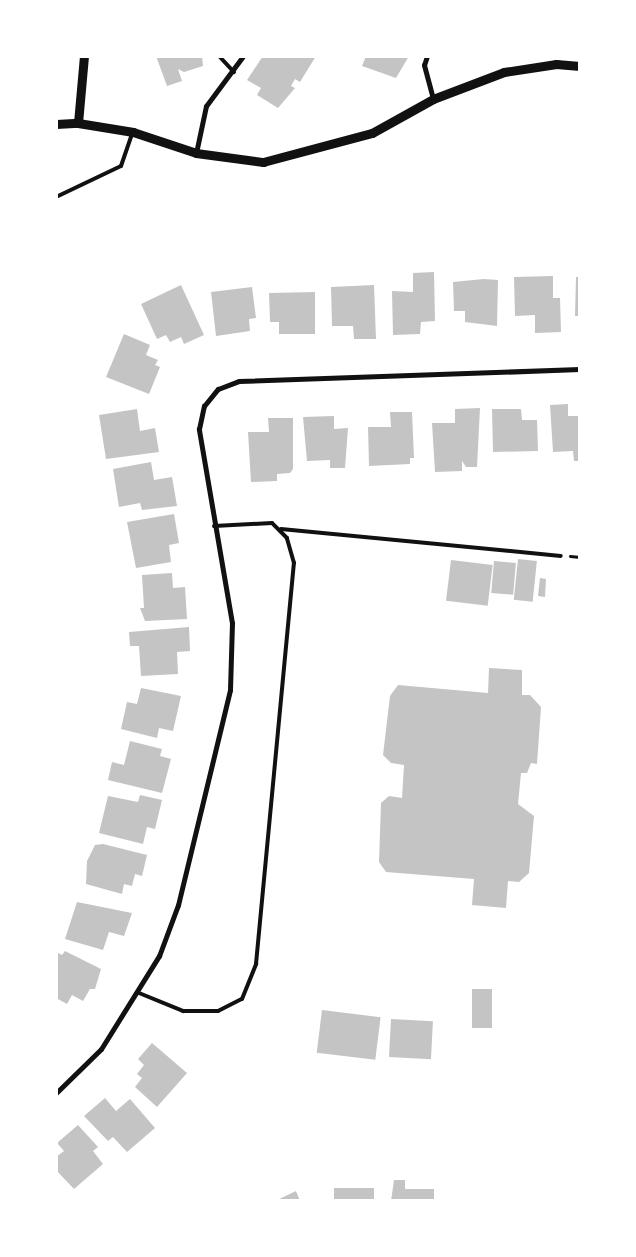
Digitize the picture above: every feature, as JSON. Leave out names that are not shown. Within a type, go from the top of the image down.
[{"type":"street","points":[[78,123],[84,56]]},
{"type":"street","points":[[196,153],[206,106],[234,72],[243,56]]},
{"type":"street","points":[[427,56],[424,65],[432,100]]},
{"type":"street","points":[[56,124],[78,123],[133,132],[196,153],[263,162],[316,151],[372,133],[432,100],[504,72],[556,64],[580,66]]},
{"type":"street","points":[[56,1093],[101,1049],[139,993],[178,905],[230,690],[232,623],[199,429],[204,406],[218,389],[239,381],[580,369]]},
{"type":"lane","points":[[219,56],[234,72]]},
{"type":"lane","points":[[56,196],[121,166],[133,132]]},
{"type":"lane","points":[[214,526],[263,521],[281,530],[561,556]]},
{"type":"lane","points":[[139,993],[177,1009],[210,1012],[242,999],[253,977],[294,563],[281,530]]},
{"type":"building","points":[[156,56],[202,56],[203,66],[184,72],[178,69],[182,81],[167,86]]},
{"type":"building","points":[[263,56],[316,56],[300,82],[295,79],[291,86],[295,88],[278,108],[257,95],[261,88],[247,80]]},
{"type":"building","points":[[366,56],[409,56],[396,78],[362,66]]},
{"type":"building","points":[[434,272],[435,321],[421,322],[420,334],[393,335],[392,291],[413,292],[413,273]]},
{"type":"building","points":[[553,276],[553,298],[560,298],[561,332],[535,333],[535,315],[515,316],[514,277]]},
{"type":"building","points":[[576,277],[580,277],[580,316],[575,316]]},
{"type":"building","points":[[484,279],[498,280],[497,326],[465,322],[465,311],[454,311],[453,282]]},
{"type":"building","points":[[181,285],[204,335],[184,344],[181,337],[170,342],[166,335],[157,339],[141,304]]},
{"type":"building","points":[[374,285],[376,339],[354,339],[353,326],[332,326],[331,287]]},
{"type":"building","points":[[252,287],[256,318],[249,319],[250,331],[216,336],[211,292]]},
{"type":"building","points":[[315,292],[315,334],[279,334],[279,322],[270,322],[269,293]]},
{"type":"building","points":[[124,334],[150,345],[146,355],[158,360],[155,365],[160,367],[149,394],[106,377]]},
{"type":"building","points":[[568,404],[568,416],[580,416],[580,461],[574,461],[573,451],[553,452],[550,405]]},
{"type":"building","points":[[480,408],[477,467],[466,467],[462,461],[462,471],[435,472],[432,423],[455,423],[455,409]]},
{"type":"building","points":[[137,409],[140,431],[155,428],[159,452],[106,459],[99,415]]},
{"type":"building","points":[[492,409],[521,409],[522,420],[537,420],[538,451],[493,452]]},
{"type":"building","points":[[390,412],[412,412],[414,458],[410,458],[410,464],[369,466],[368,427],[391,427]]},
{"type":"building","points":[[334,416],[334,429],[348,428],[345,468],[330,468],[330,460],[307,461],[303,417]]},
{"type":"building","points":[[268,418],[293,418],[293,469],[290,473],[277,474],[277,481],[251,482],[248,432],[269,432]]},
{"type":"building","points":[[151,462],[154,480],[172,477],[177,506],[142,510],[140,503],[119,507],[113,469]]},
{"type":"building","points":[[174,514],[179,543],[169,545],[171,562],[136,568],[127,522]]},
{"type":"building","points":[[518,559],[537,561],[533,602],[514,600]]},
{"type":"building","points":[[451,560],[493,565],[488,606],[446,601]]},
{"type":"building","points":[[494,561],[516,563],[513,595],[491,593]]},
{"type":"building","points":[[172,573],[173,588],[185,587],[187,619],[145,621],[140,608],[144,608],[142,575]]},
{"type":"building","points":[[540,578],[546,579],[545,597],[538,596]]},
{"type":"building","points":[[189,627],[190,651],[177,652],[178,674],[141,676],[139,646],[130,646],[129,632]]},
{"type":"building","points":[[489,668],[522,670],[522,695],[530,695],[541,707],[537,764],[531,763],[527,773],[521,773],[518,804],[534,816],[529,873],[519,882],[508,881],[506,908],[472,905],[474,879],[386,872],[379,862],[381,803],[389,796],[402,798],[404,765],[391,763],[383,755],[390,696],[398,685],[488,693]]},
{"type":"building","points":[[141,688],[181,696],[173,731],[159,728],[157,738],[121,729],[127,702],[137,704]]},
{"type":"building","points":[[130,741],[162,749],[160,756],[171,759],[162,793],[108,780],[112,762],[124,765]]},
{"type":"building","points":[[140,795],[162,800],[155,829],[147,827],[143,844],[99,833],[108,796],[138,802]]},
{"type":"building","points":[[103,844],[147,855],[142,876],[135,874],[132,886],[124,884],[122,894],[86,884],[87,861],[95,845]]},
{"type":"building","points":[[77,902],[132,913],[124,936],[109,932],[103,950],[65,939]]},
{"type":"building","points":[[65,951],[101,969],[95,989],[90,989],[83,1001],[72,995],[67,1004],[56,998],[56,952],[62,955]]},
{"type":"building","points":[[472,989],[492,989],[492,1028],[472,1028]]},
{"type":"building","points":[[322,1010],[381,1017],[375,1060],[317,1053]]},
{"type":"building","points":[[391,1019],[433,1021],[431,1059],[389,1057]]},
{"type":"building","points":[[152,1043],[187,1073],[157,1107],[135,1087],[142,1078],[137,1074],[144,1065],[138,1059]]},
{"type":"building","points":[[105,1098],[116,1111],[130,1099],[155,1128],[127,1152],[113,1137],[108,1141],[84,1116]]},
{"type":"building","points":[[78,1125],[98,1147],[93,1151],[103,1164],[74,1189],[56,1170],[56,1157],[64,1151],[57,1143]]},
{"type":"building","points":[[394,1180],[405,1180],[405,1189],[434,1189],[434,1201],[391,1201]]},
{"type":"building","points":[[334,1188],[374,1188],[374,1201],[334,1201]]},
{"type":"building","points":[[296,1191],[300,1201],[275,1201]]}]
